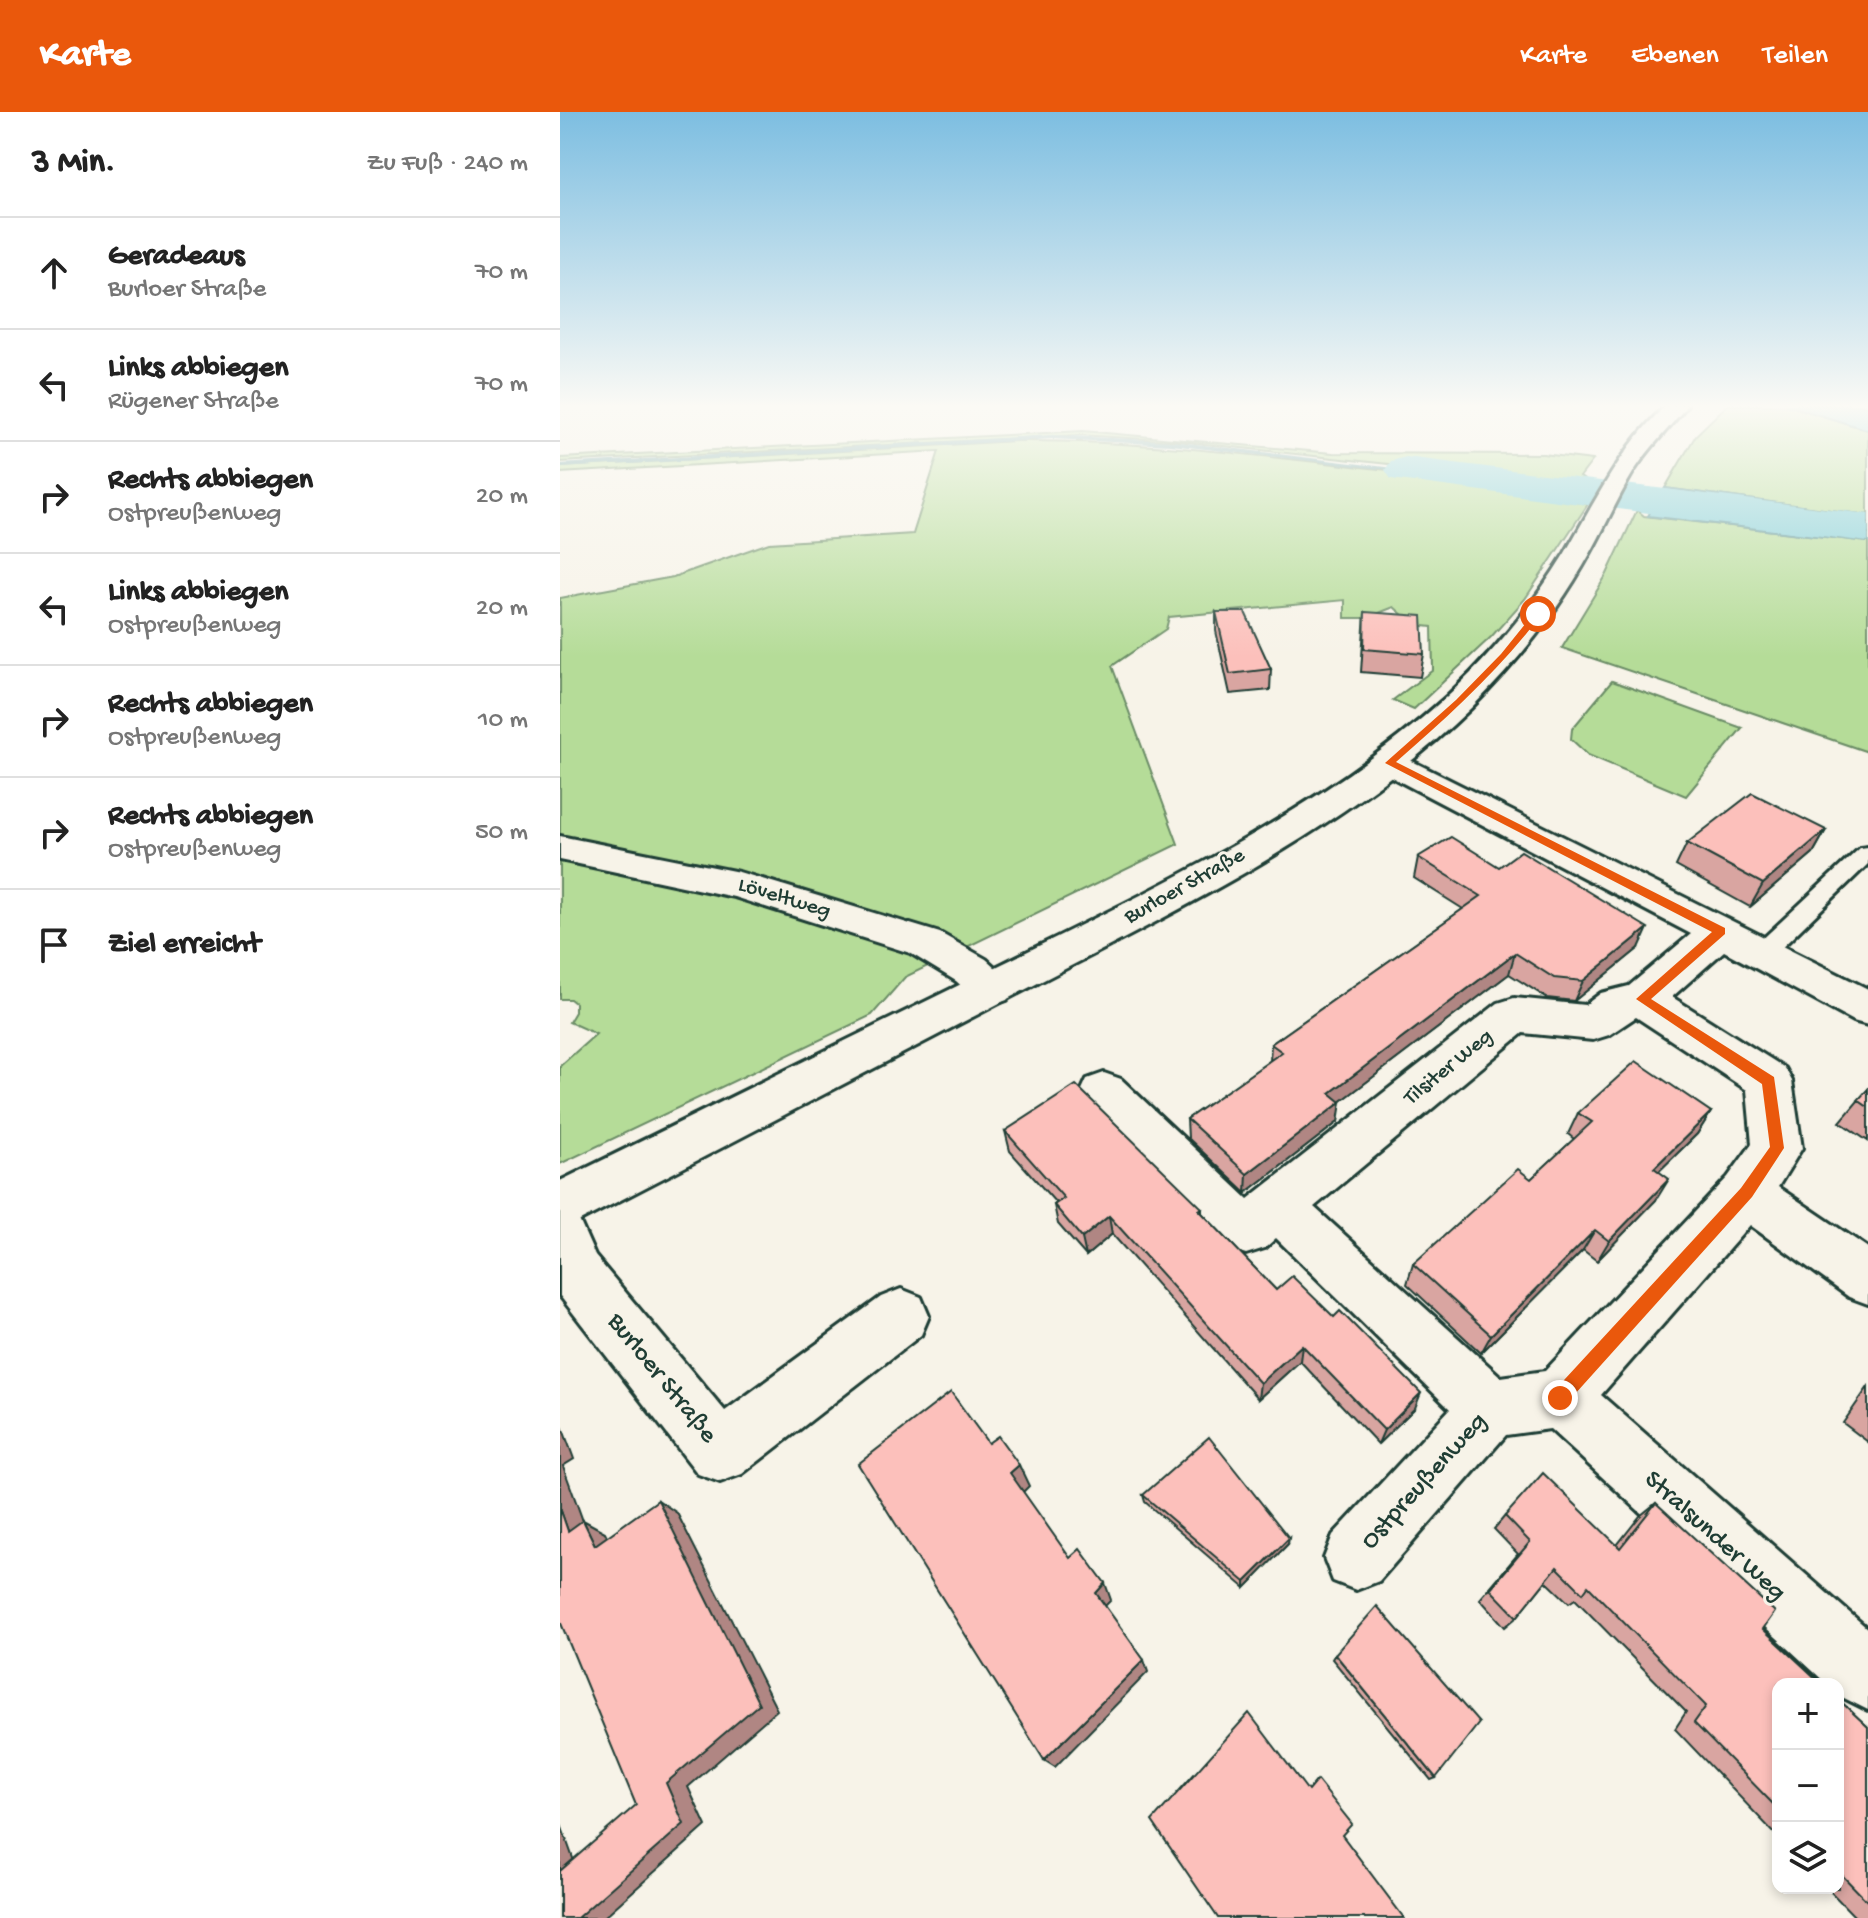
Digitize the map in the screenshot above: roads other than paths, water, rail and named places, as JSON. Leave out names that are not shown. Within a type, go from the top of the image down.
[{"type":"street","name":"Burloer Straße","points":[[560,1206],[1178,892],[1304,819],[1390,763],[1438,722],[1504,656],[1538,614],[1613,489]]},
{"type":"street","points":[[1390,763],[1868,1009]]},
{"type":"street","name":"Löveltweg","points":[[560,848],[739,885],[925,943],[971,970],[992,989]]},
{"type":"street","points":[[1560,1398],[1746,1193],[1777,1148],[1769,1081],[1642,999],[1741,942]]},
{"type":"street","name":"Tilsiter Weg","points":[[1104,1092],[1246,1231],[1514,1015],[1593,1023],[1616,1005],[1642,999]]},
{"type":"street","points":[[1746,1193],[1868,1279]]},
{"type":"street","points":[[1278,1206],[1491,1408]]},
{"type":"street","name":"Burloer Straße","points":[[560,1237],[575,1273],[720,1452],[901,1316]]},
{"type":"street","name":"Ostpreußenweg","points":[[1356,1558],[1491,1408],[1560,1398]]},
{"type":"street","name":"Stralsunder Weg","points":[[1560,1398],[1868,1675]]},
{"type":"lane","points":[[1741,942],[1867,853]]},
{"type":"water","points":[[1664,489],[1675,489],[1868,515],[1868,542],[1648,516]]},
{"type":"waterway","points":[[1560,489],[1868,528]]}]
